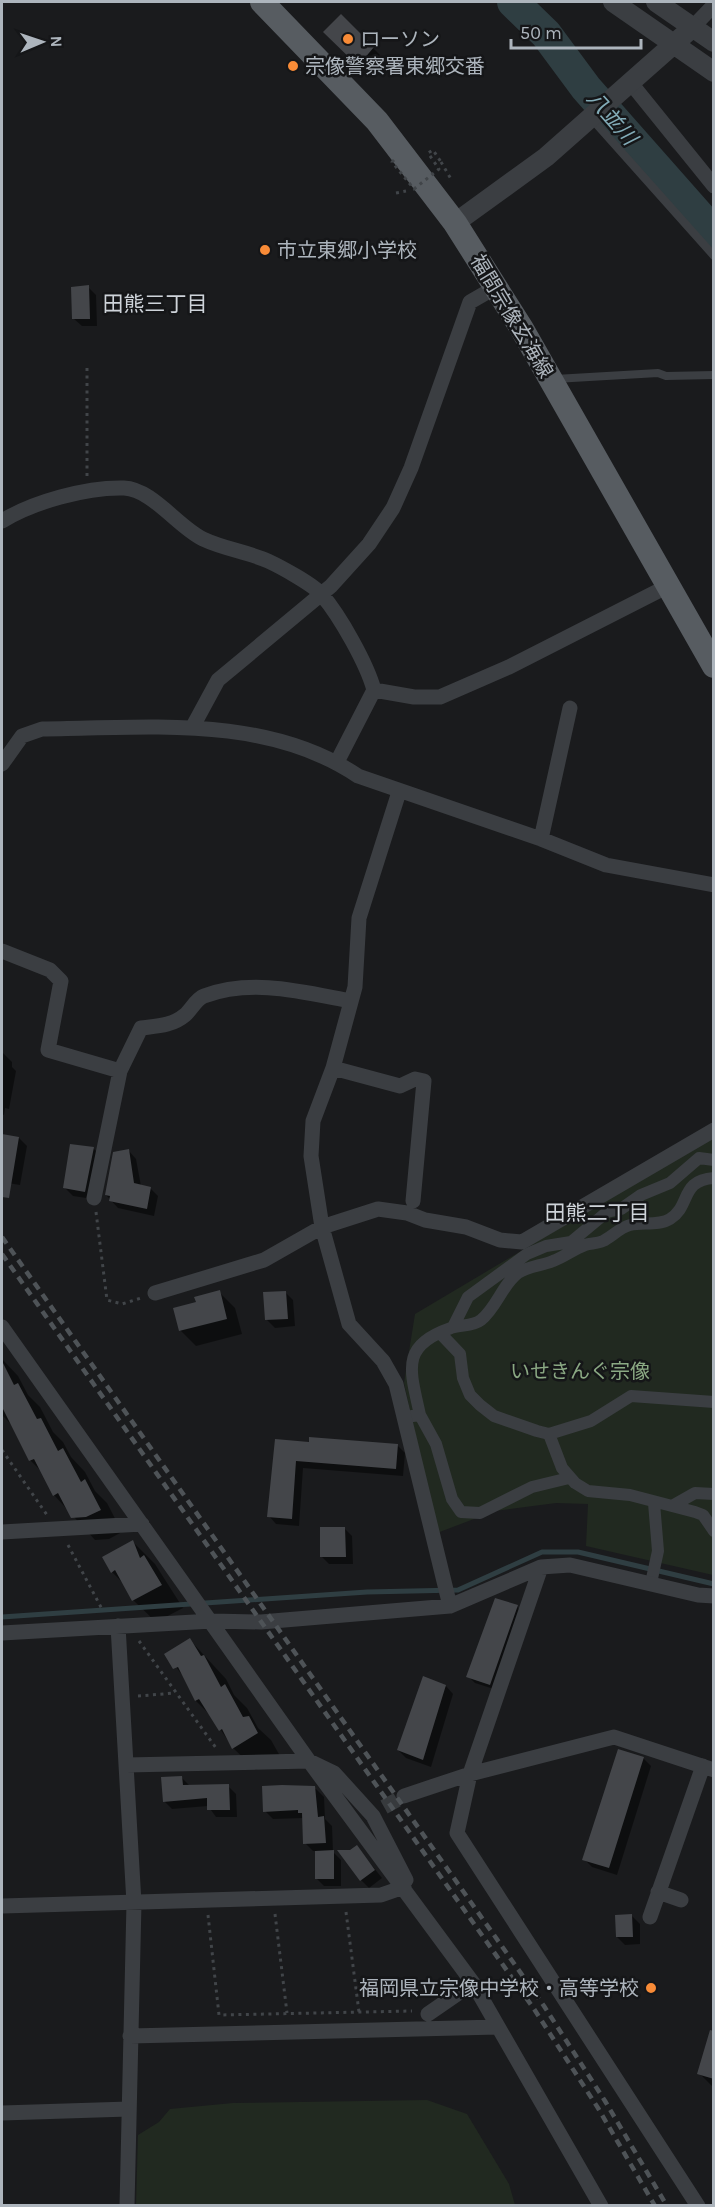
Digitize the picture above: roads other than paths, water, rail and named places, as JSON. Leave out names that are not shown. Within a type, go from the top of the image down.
[{"type":"main road","name":"福間宗像玄海線","points":[[262,2],[377,122],[455,223],[496,287],[714,666]]},
{"type":"street","points":[[613,2],[714,72]]},
{"type":"street","points":[[656,2],[714,42]]},
{"type":"street","points":[[455,223],[546,157],[693,27],[714,5]]},
{"type":"street","points":[[627,85],[714,186]]},
{"type":"street","points":[[192,728],[218,680],[331,586],[369,544],[393,508],[411,468],[462,319],[470,302],[496,287]]},
{"type":"street","points":[[2,521],[44,502],[126,488],[155,501],[178,522],[203,539],[269,561],[321,594],[368,668],[374,690],[337,762]]},
{"type":"street","points":[[374,690],[414,697],[440,697],[509,667],[668,586]]},
{"type":"street","points":[[541,839],[570,708]]},
{"type":"street","points":[[2,764],[22,736],[42,729],[192,728],[240,732],[285,741],[337,762],[358,776],[399,792],[541,839],[606,865],[714,885]]},
{"type":"street","points":[[399,792],[359,918],[355,987],[333,1068],[313,1121],[311,1156],[322,1227],[349,1324],[383,1361],[412,1416],[436,1443],[452,1499],[461,1512],[480,1513],[532,1487],[569,1478]]},
{"type":"street","points":[[2,951],[50,970],[61,981],[48,1050],[120,1071]]},
{"type":"street","points":[[94,1198],[120,1071],[141,1028],[170,1024],[185,1015],[202,996],[245,988],[278,987],[351,1001]]},
{"type":"street","points":[[333,1068],[400,1086],[415,1079],[424,1080],[413,1201]]},
{"type":"street","points":[[155,1293],[264,1260],[322,1227],[378,1209],[466,1227],[500,1240],[522,1242],[714,1130]]},
{"type":"street","points":[[450,1606],[412,1458],[415,1348],[424,1340],[453,1327],[472,1325],[482,1319],[517,1274],[577,1244],[607,1212],[621,1209],[641,1195],[670,1183],[699,1158],[714,1160]]},
{"type":"street","points":[[453,1327],[468,1297],[527,1254],[577,1244],[600,1243],[628,1225],[668,1220],[677,1213],[693,1184],[714,1178]]},
{"type":"street","points":[[2,1327],[309,1761],[473,1983],[601,2205]]},
{"type":"street","points":[[440,1333],[460,1354],[463,1378],[470,1395],[480,1405],[494,1416],[515,1425],[549,1434],[591,1420],[631,1396],[714,1402]]},
{"type":"street","points":[[549,1434],[557,1460],[569,1478],[588,1491],[630,1495],[703,1515],[714,1531]]},
{"type":"street","points":[[672,1506],[695,1493],[714,1494]]},
{"type":"street","points":[[651,1583],[658,1551],[654,1503]]},
{"type":"street","points":[[2,1532],[142,1524]]},
{"type":"street","points":[[2,1633],[123,1626],[208,1616],[261,1622],[450,1606],[541,1567],[570,1564],[698,1595],[714,1596]]},
{"type":"street","points":[[541,1567],[470,1774],[457,1833],[698,2205]]},
{"type":"street","points":[[123,1626],[122,1696],[134,1903],[127,2205]]},
{"type":"street","points":[[404,1796],[470,1774],[614,1737],[708,1768],[650,1917]]},
{"type":"street","points":[[126,1765],[309,1761],[334,1773],[379,1812],[407,1878],[404,1887]]},
{"type":"street","points":[[2,1906],[381,1895],[404,1887]]},
{"type":"street","points":[[658,1892],[681,1900]]},
{"type":"street","points":[[428,2014],[473,1983]]},
{"type":"street","points":[[130,2036],[498,2027]]},
{"type":"street","points":[[2,2113],[129,2109]]},
{"type":"lane","points":[[594,114],[714,256]]},
{"type":"lane","points":[[550,380],[658,373],[666,376],[714,375]]},
{"type":"waterway","name":"八並川","points":[[513,2],[546,34],[586,88],[714,233]]},
{"type":"waterway","points":[[2,1617],[367,1592],[458,1590],[542,1552],[578,1552],[714,1584]]},
{"type":"tunnel","points":[[384,1807],[404,1796]]},
{"type":"railway","points":[[2,1237],[544,2006],[605,2101],[667,2206]]},
{"type":"railway","points":[[2,1254],[534,2009],[598,2108],[655,2206]]},
{"type":"place","name":"ローソン","points":[[348,39]]},
{"type":"place","name":"宗像警察署東郷交番","points":[[293,66]]},
{"type":"place","name":"市立東郷小学校","points":[[265,250]]},
{"type":"place","name":"福岡県立宗像中学校・高等学校","points":[[651,1988]]},
{"type":"district","name":"田熊三丁目","points":[[155,304]]},
{"type":"district","name":"田熊二丁目","points":[[597,1213]]},
{"type":"park label","name":"いせきんぐ宗像","points":[[580,1371]]}]
